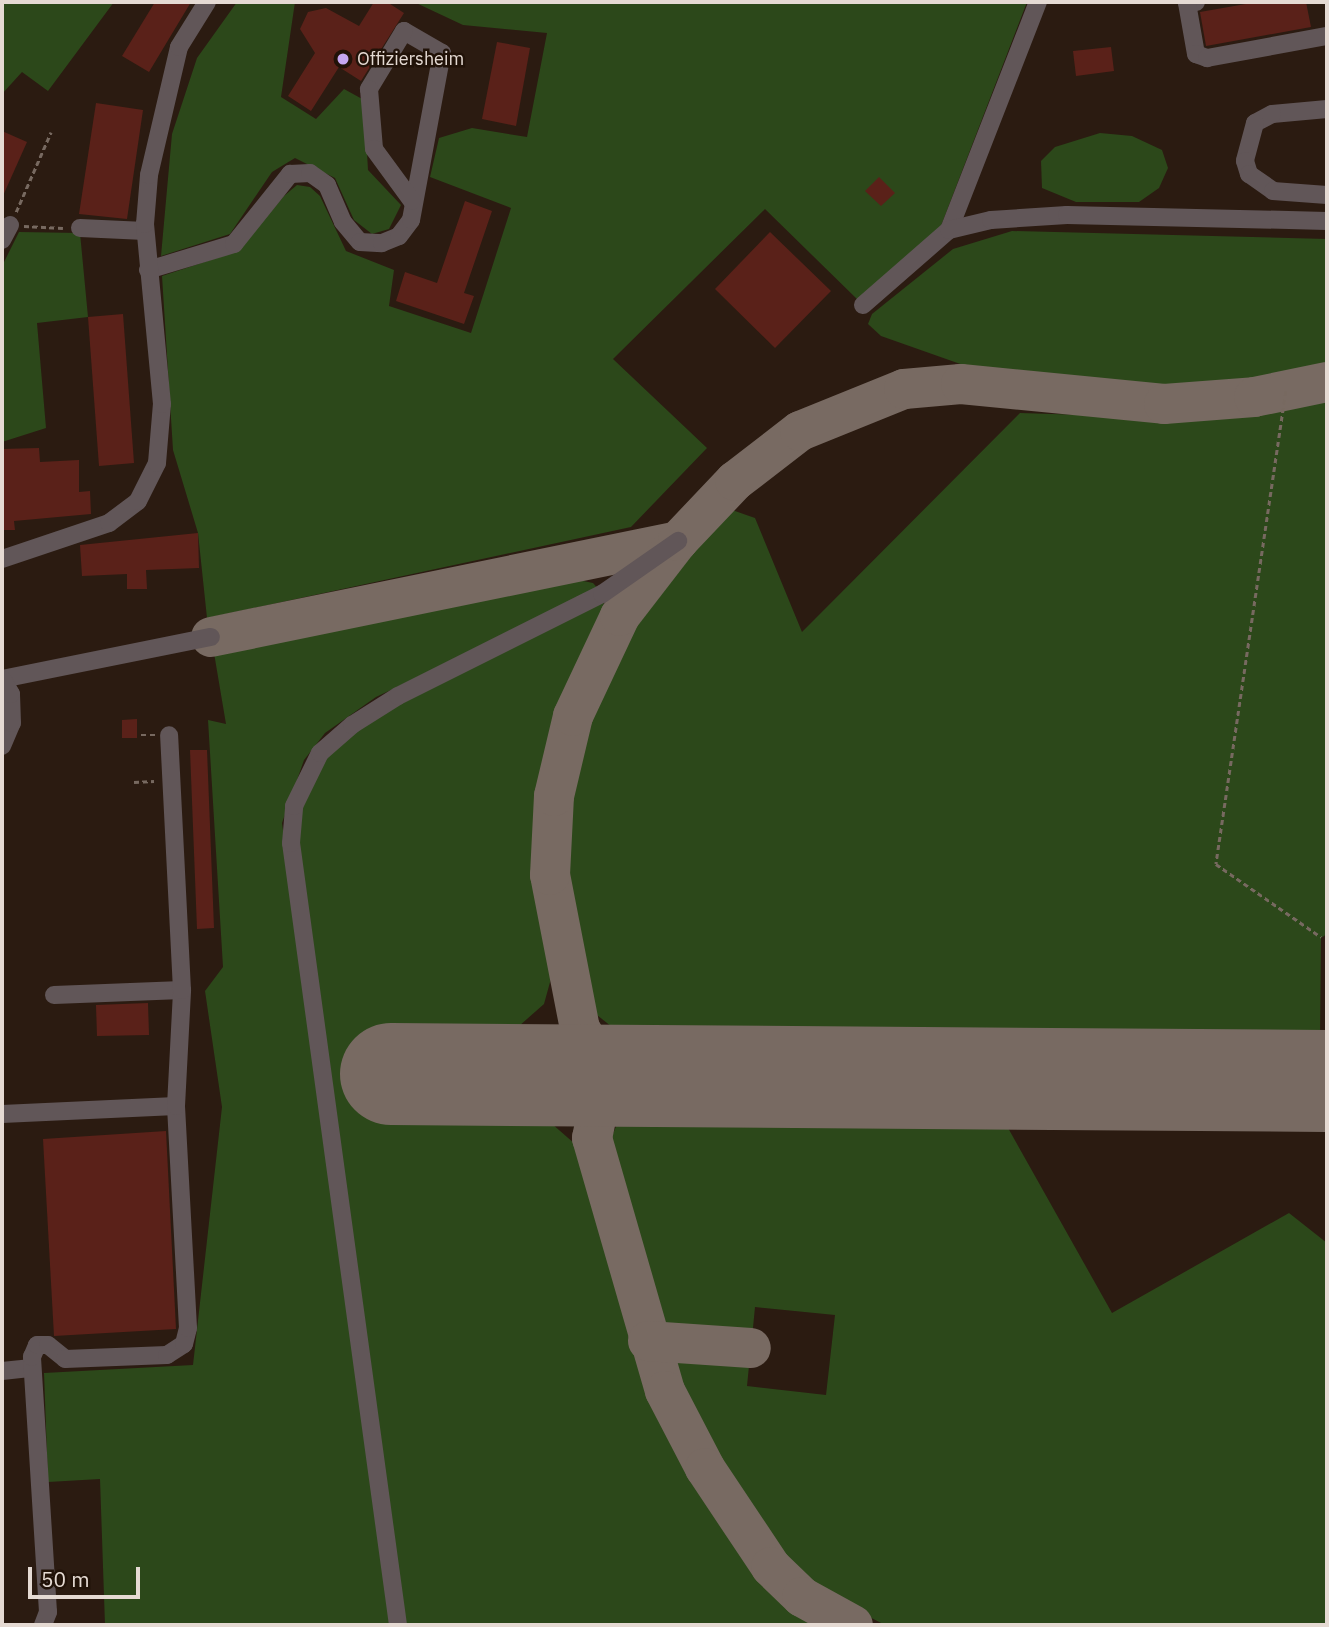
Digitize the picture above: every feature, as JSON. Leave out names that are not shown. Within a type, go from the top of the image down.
[{"type":"lane","points":[[2,559],[109,523],[138,501],[157,463],[162,404],[145,231],[149,174],[179,47],[207,2]]},
{"type":"lane","points":[[863,305],[949,230],[1038,2]]},
{"type":"lane","points":[[1196,2],[1187,3],[1196,54],[1207,58],[1327,36]]},
{"type":"lane","points":[[148,270],[234,244],[290,174],[310,173],[327,185],[344,222],[360,242],[382,243],[399,236],[411,220],[412,201],[442,53],[404,31],[369,89],[374,149],[412,201]]},
{"type":"lane","points":[[1327,110],[1272,114],[1255,123],[1245,161],[1249,174],[1273,191],[1327,195]]},
{"type":"lane","points":[[949,230],[991,220],[1067,215],[1327,220]]},
{"type":"lane","points":[[80,228],[145,231]]},
{"type":"lane","points":[[398,1625],[291,843],[294,806],[314,761],[352,725],[398,696],[602,594],[678,541]]},
{"type":"lane","points":[[2,746],[12,723],[10,694],[2,679],[211,636]]},
{"type":"lane","points":[[43,1625],[48,1612],[32,1368],[37,1345],[48,1345],[65,1359],[167,1355],[184,1344],[188,1328],[176,1106],[182,990],[169,735]]},
{"type":"lane","points":[[54,995],[182,990]]},
{"type":"lane","points":[[2,1114],[176,1106]]},
{"type":"lane","points":[[2,1371],[32,1368]]},
{"type":"path","points":[[51,132],[6,233],[80,228]]},
{"type":"path","points":[[1286,391],[1216,864],[1321,937]]},
{"type":"path","points":[[134,782],[171,781]]},
{"type":"green space","points":[[2,2],[114,2],[48,91],[22,72],[2,94]]},
{"type":"green space","points":[[237,2],[295,2],[281,97],[316,119],[344,89],[364,100],[368,170],[401,205],[389,229],[372,234],[354,220],[335,178],[295,158],[272,172],[230,234],[161,256],[172,134],[197,58]]},
{"type":"green space","points":[[414,2],[1027,2],[939,231],[860,302],[765,209],[613,359],[707,448],[631,527],[207,618],[198,533],[173,450],[162,276],[238,251],[284,196],[297,185],[310,187],[320,196],[346,251],[394,270],[389,306],[471,333],[511,208],[430,177],[439,138],[472,128],[527,137],[547,33],[463,25]]},
{"type":"green space","points":[[1100,133],[1132,136],[1162,150],[1168,168],[1159,188],[1139,202],[1076,202],[1042,188],[1041,161],[1055,147]]},
{"type":"green space","points":[[1012,231],[1327,239],[1327,366],[1220,384],[1081,386],[966,366],[881,336],[868,324],[872,314],[953,249]]},
{"type":"green space","points":[[19,232],[80,233],[88,317],[37,323],[46,428],[2,442],[2,266]]},
{"type":"green space","points":[[1327,397],[1327,934],[1321,938],[1320,1039],[622,1035],[592,1011],[565,880],[571,775],[614,654],[645,605],[718,520],[732,510],[755,518],[802,632],[1020,413],[1179,418]]},
{"type":"green space","points":[[569,578],[593,583],[600,591],[376,697],[325,733],[304,760],[282,823],[391,1625],[105,1625],[100,1479],[48,1482],[44,1373],[193,1365],[222,1107],[205,991],[223,967],[208,720],[226,724],[214,653]]},
{"type":"green space","points":[[604,599],[603,618],[561,712],[542,798],[539,887],[552,975],[544,1004],[510,1034],[384,1034],[383,1116],[531,1117],[551,1123],[575,1144],[634,1344],[664,1425],[760,1575],[823,1625],[402,1625],[293,829],[328,751],[364,723]]},
{"type":"green space","points":[[620,1117],[1003,1119],[1112,1313],[1289,1213],[1327,1243],[1327,1625],[885,1625],[823,1593],[793,1571],[707,1447],[669,1361],[677,1352],[750,1356],[747,1386],[826,1395],[835,1315],[755,1307],[752,1338],[690,1334],[657,1323],[607,1148]]},
{"type":"building","points":[[155,2],[191,2],[149,72],[122,56]]},
{"type":"building","name":"Offiziersheim","points":[[374,2],[387,2],[404,13],[361,81],[339,67],[311,111],[288,96],[315,53],[300,29],[308,12],[326,8],[359,26]]},
{"type":"building","points":[[1257,2],[1306,2],[1311,27],[1206,46],[1200,12]]},
{"type":"building","points":[[497,42],[530,48],[516,126],[482,119]]},
{"type":"building","points":[[1111,47],[1114,71],[1076,76],[1073,51]]},
{"type":"building","points":[[96,103],[143,110],[127,219],[79,214]]},
{"type":"building","points":[[2,131],[27,142],[2,198]]},
{"type":"building","points":[[879,177],[895,193],[881,206],[865,191]]},
{"type":"building","points":[[465,201],[492,211],[464,293],[474,296],[464,324],[396,301],[405,272],[437,283]]},
{"type":"building","points":[[770,232],[831,291],[775,348],[715,289]]},
{"type":"building","points":[[123,314],[134,463],[99,466],[88,317]]},
{"type":"building","points":[[39,448],[40,462],[79,460],[79,492],[90,491],[91,514],[14,521],[15,530],[2,530],[2,449]]},
{"type":"building","points":[[198,533],[199,568],[146,570],[147,589],[127,589],[127,574],[82,576],[80,545]]},
{"type":"building","points":[[137,719],[137,738],[122,738],[122,720]]},
{"type":"building","points":[[190,750],[207,750],[214,928],[197,929]]},
{"type":"building","points":[[148,1003],[149,1035],[97,1036],[96,1005]]},
{"type":"building","points":[[166,1131],[176,1329],[54,1336],[43,1139]]},
{"type":"taxiway","points":[[645,1076],[622,1072],[597,1058],[580,1029],[550,875],[554,796],[573,716],[620,616],[678,541],[735,481],[800,431],[904,389],[961,384],[1164,404],[1254,397],[1327,382]]},
{"type":"taxiway","points":[[211,637],[678,541]]},
{"type":"taxiway","points":[[645,1076],[618,1083],[601,1095],[592,1138],[665,1391],[705,1468],[771,1567],[802,1597],[853,1625]]},
{"type":"taxiway","points":[[648,1341],[751,1348]]},
{"type":"runway","points":[[391,1074],[1327,1081]]},
{"type":"place","name":"Offiziersheim","points":[[343,59]]}]
